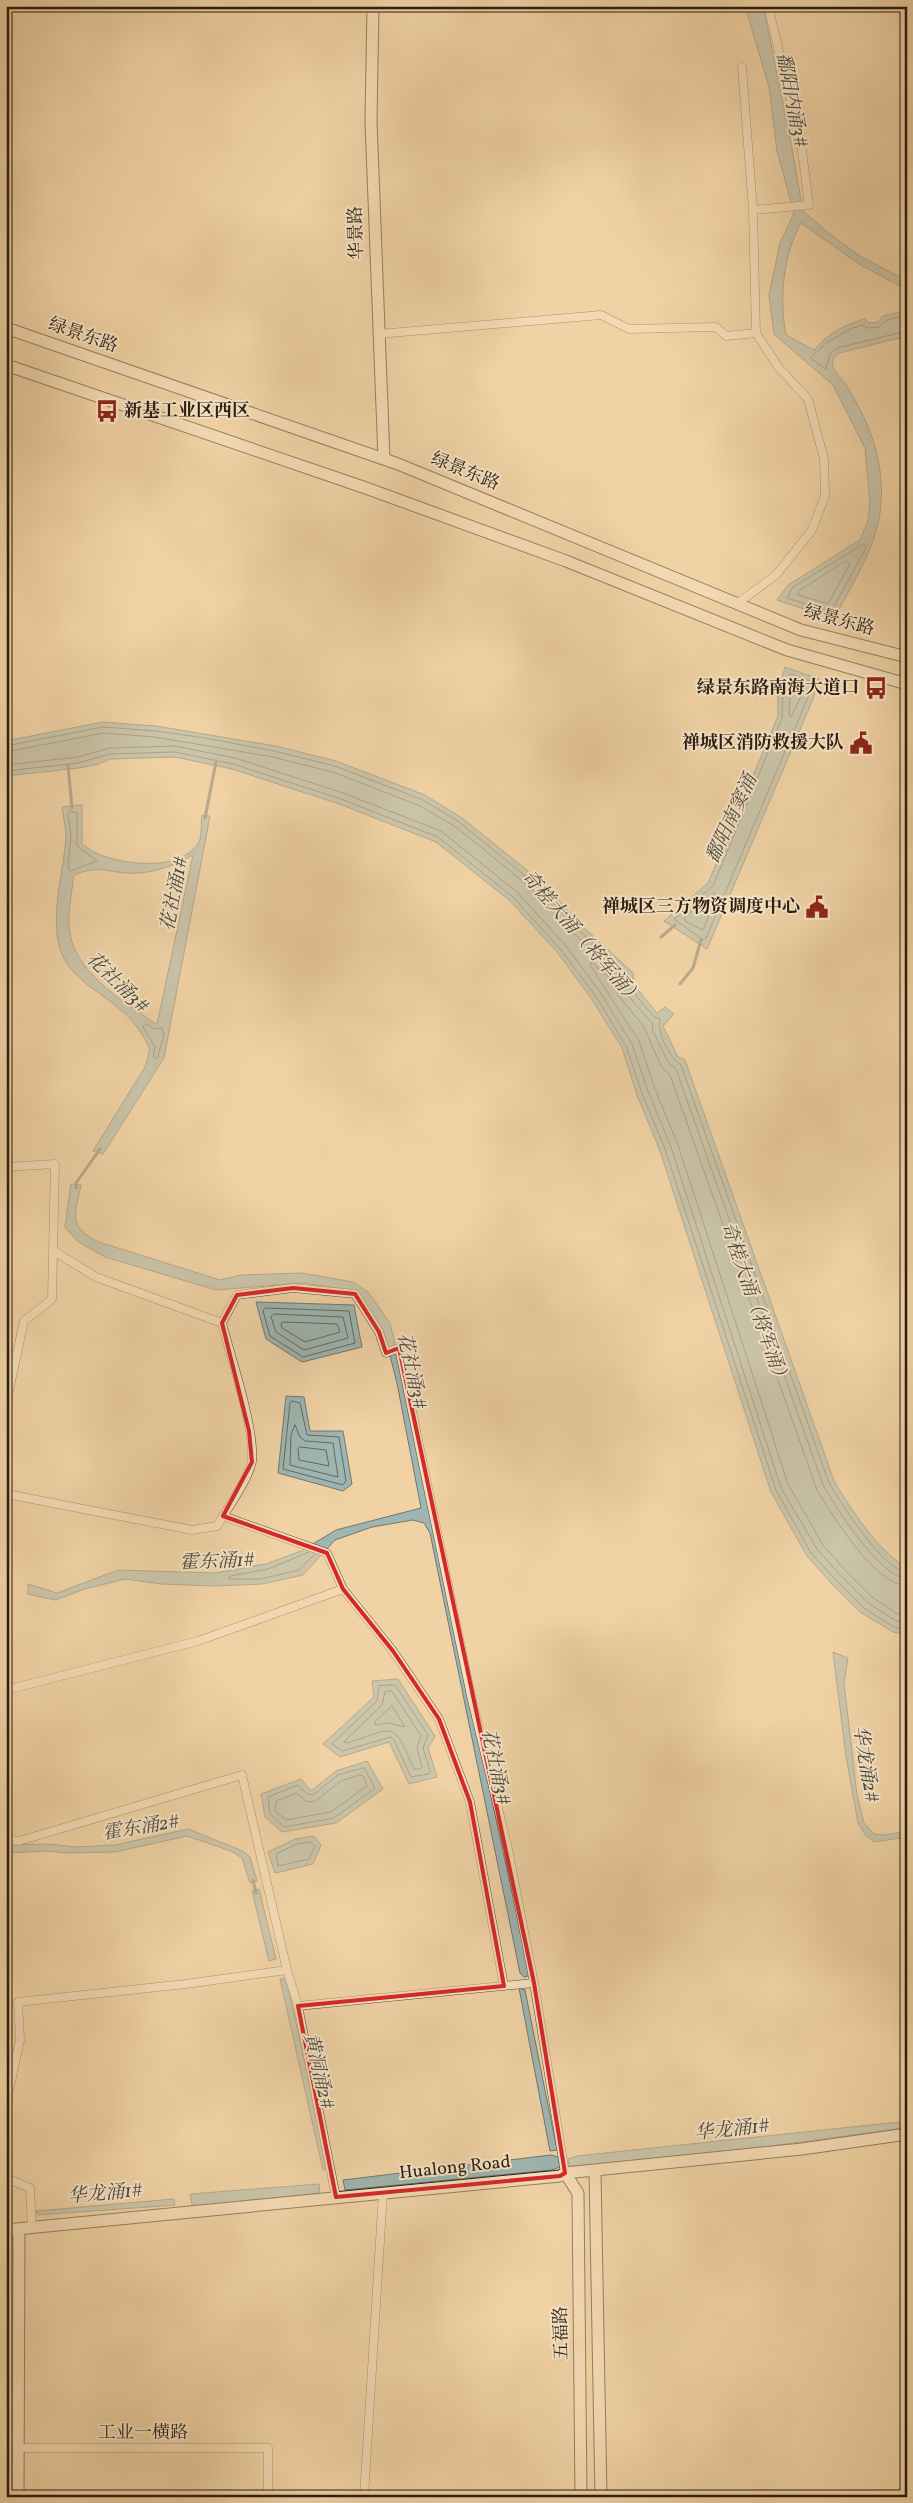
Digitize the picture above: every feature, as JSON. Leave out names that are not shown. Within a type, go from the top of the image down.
[{"type":"street","name":"华景路","points":[[374,6],[371,121],[384,459]]},
{"type":"street","points":[[752,210],[809,206],[801,143],[768,6]]},
{"type":"street","points":[[738,603],[776,575],[812,530],[825,496],[824,459],[808,400],[779,368],[756,333],[752,210],[742,67]]},
{"type":"street","points":[[378,334],[601,315],[628,329],[716,327],[726,336],[756,333]]},
{"type":"street","name":"绿景东路","points":[[6,328],[384,459],[801,630],[907,658]]},
{"type":"street","points":[[6,365],[354,484],[566,561],[787,650],[907,684]]},
{"type":"street","points":[[6,1167],[55,1164],[52,1299],[24,1321],[9,1380],[6,1404]]},
{"type":"street","points":[[54,1251],[96,1277],[222,1323]]},
{"type":"street","points":[[6,1494],[192,1530],[218,1526],[252,1462],[249,1431],[222,1323],[237,1295],[293,1288],[355,1294],[379,1332],[386,1353],[398,1348],[416,1422],[471,1696],[508,1849],[530,1983],[565,2173]]},
{"type":"street","points":[[223,1516],[327,1553],[343,1589],[394,1651],[440,1719],[470,1802],[504,1986]]},
{"type":"street","points":[[6,1690],[198,1641],[343,1589]]},
{"type":"street","points":[[6,1839],[19,1841],[242,1775],[287,1970],[298,2006],[336,2197]]},
{"type":"street","points":[[6,2105],[20,2040],[18,2002],[186,1984],[287,1970]]},
{"type":"street","points":[[298,2006],[530,1983]]},
{"type":"street","name":"Hualong Road","points":[[6,2230],[560,2176],[565,2173],[802,2149],[907,2134]]},
{"type":"street","name":"五福路","points":[[595,2171],[601,2497]]},
{"type":"street","name":"五福路","points":[[565,2173],[578,2193],[581,2497]]},
{"type":"street","points":[[6,2178],[30,2188],[32,2228]]},
{"type":"street","points":[[364,2497],[382,2193]]},
{"type":"street","points":[[18,2497],[12,2471],[19,2229]]},
{"type":"street","name":"工业一横路","points":[[14,2442],[268,2448],[268,2497]]},
{"type":"highlighted area","points":[[293,1288],[355,1294],[379,1332],[386,1353],[399,1348],[534,1983],[565,2173],[560,2176],[336,2197],[298,2006],[504,1986],[470,1802],[439,1719],[393,1651],[343,1589],[327,1553],[223,1516],[252,1462],[249,1431],[222,1323],[237,1295]]},
{"type":"water","points":[[745,6],[763,6],[803,211],[860,256],[907,281],[907,290],[859,264],[801,223],[786,263],[783,307],[786,335],[814,350],[837,330],[865,319],[869,323],[878,322],[883,316],[907,310],[907,336],[839,353],[833,362],[834,369],[852,395],[870,431],[880,473],[882,496],[874,537],[857,577],[834,619],[777,600],[788,585],[860,540],[868,521],[870,502],[865,448],[833,385],[774,334],[769,295],[780,243],[794,213],[777,151],[769,87]]},
{"type":"water","points":[[785,667],[819,679],[813,699],[707,949],[664,921],[708,883],[778,716],[778,692]]},
{"type":"water","name":"奇槎大涌（将军涌）","points":[[102,722],[156,726],[276,746],[336,761],[425,795],[462,818],[544,884],[579,923],[633,973],[634,985],[657,1013],[665,1007],[674,1014],[663,1026],[678,1057],[685,1060],[834,1481],[875,1540],[907,1569],[907,1635],[893,1632],[860,1612],[832,1584],[807,1556],[771,1492],[660,1151],[637,1095],[622,1048],[591,998],[557,952],[509,900],[436,842],[339,804],[232,769],[175,757],[110,759],[99,764],[79,768],[6,776],[6,741]]},
{"type":"water","points":[[82,805],[82,844],[96,853],[109,858],[137,863],[166,862],[191,852],[200,839],[202,815],[210,816],[164,1058],[103,1154],[93,1151],[145,1067],[150,1049],[142,1034],[131,1020],[80,978],[68,965],[61,952],[57,937],[56,920],[66,837],[62,807]],"holes":[[[193,855],[157,1024],[114,995],[89,971],[79,957],[72,942],[69,926],[73,879],[74,875],[92,870],[129,873],[153,871]]]},
{"type":"water","points":[[71,1184],[81,1185],[76,1212],[78,1225],[82,1231],[99,1242],[220,1280],[241,1275],[302,1273],[353,1282],[369,1293],[390,1323],[416,1429],[453,1621],[529,1971],[528,1976],[524,1977],[520,1973],[430,1533],[424,1523],[413,1520],[372,1527],[335,1540],[303,1575],[262,1584],[215,1586],[162,1584],[125,1579],[85,1589],[55,1600],[28,1594],[28,1584],[57,1593],[118,1570],[215,1573],[266,1564],[301,1551],[336,1530],[421,1508],[397,1383],[384,1332],[363,1300],[336,1288],[302,1283],[216,1290],[105,1257],[77,1241],[65,1227]]},
{"type":"water","points":[[256,1302],[354,1305],[362,1347],[302,1362],[266,1339]]},
{"type":"water","points":[[286,1396],[304,1397],[310,1431],[343,1431],[352,1484],[343,1491],[278,1473]]},
{"type":"water","points":[[833,1652],[848,1658],[844,1683],[857,1795],[864,1823],[874,1834],[886,1835],[907,1831],[907,1837],[875,1842],[866,1836],[858,1823],[846,1756]]},
{"type":"water","points":[[398,1679],[435,1736],[428,1748],[437,1777],[409,1784],[389,1742],[340,1757],[323,1744],[374,1697],[372,1681]]},
{"type":"water","points":[[367,1761],[383,1789],[336,1823],[282,1832],[265,1817],[261,1794],[301,1779],[311,1791],[336,1771]]},
{"type":"water","points":[[188,1829],[243,1851],[250,1857],[257,1881],[250,1883],[242,1858],[231,1851],[187,1836],[115,1852],[65,1853],[48,1851],[6,1853],[6,1845],[50,1844],[76,1847],[115,1845]]},
{"type":"water","points":[[314,1836],[321,1845],[313,1864],[275,1873],[268,1852],[295,1839]]},
{"type":"water","points":[[259,1889],[276,1959],[269,1961],[252,1891]]},
{"type":"water","points":[[286,1978],[328,2169],[323,2170],[280,1979]]},
{"type":"water","points":[[519,1988],[525,1990],[557,2150],[550,2151]]},
{"type":"water","points":[[899,2122],[900,2128],[896,2129],[734,2151],[592,2166],[569,2166],[568,2159],[577,2156]]},
{"type":"water","points":[[551,2155],[558,2157],[560,2167],[551,2170],[345,2190],[343,2180]]},
{"type":"water","points":[[319,2184],[320,2193],[198,2206],[192,2204],[190,2194]]},
{"type":"water","points":[[174,2199],[175,2205],[38,2215],[36,2211]]},
{"type":"waterway","name":"花社涌1#","points":[[205,818],[216,762]]},
{"type":"waterway","name":"花社涌3#","points":[[68,765],[72,808]]},
{"type":"waterway","name":"鄱阳南窦涌","points":[[661,937],[675,925]]},
{"type":"waterway","name":"鄱阳南窦涌","points":[[680,984],[693,968],[701,940]]},
{"type":"waterway","name":"花社涌3#","points":[[76,1188],[76,1183],[100,1149]]},
{"type":"waterway","name":"黄洞涌2#","points":[[253,1880],[256,1893]]},
{"type":"place","name":"新基工业区西区","points":[[107,411]]},
{"type":"place","name":"绿景东路南海大道口","points":[[876,688]]},
{"type":"place","name":"禅城区消防救援大队","points":[[861,743]]},
{"type":"place","name":"禅城区三方物资调度中心","points":[[817,907]]},
{"type":"water label","name":"鄱阳内涌3#","points":[[791,100]]},
{"type":"water label","name":"霍东涌1#","points":[[217,1562]]},
{"type":"water label","name":"华龙涌2#","points":[[865,1764]]},
{"type":"water label","name":"霍东涌2#","points":[[141,1828]]},
{"type":"water label","name":"华龙涌1#","points":[[732,2130]]},
{"type":"water label","name":"华龙涌1#","points":[[105,2194]]}]
